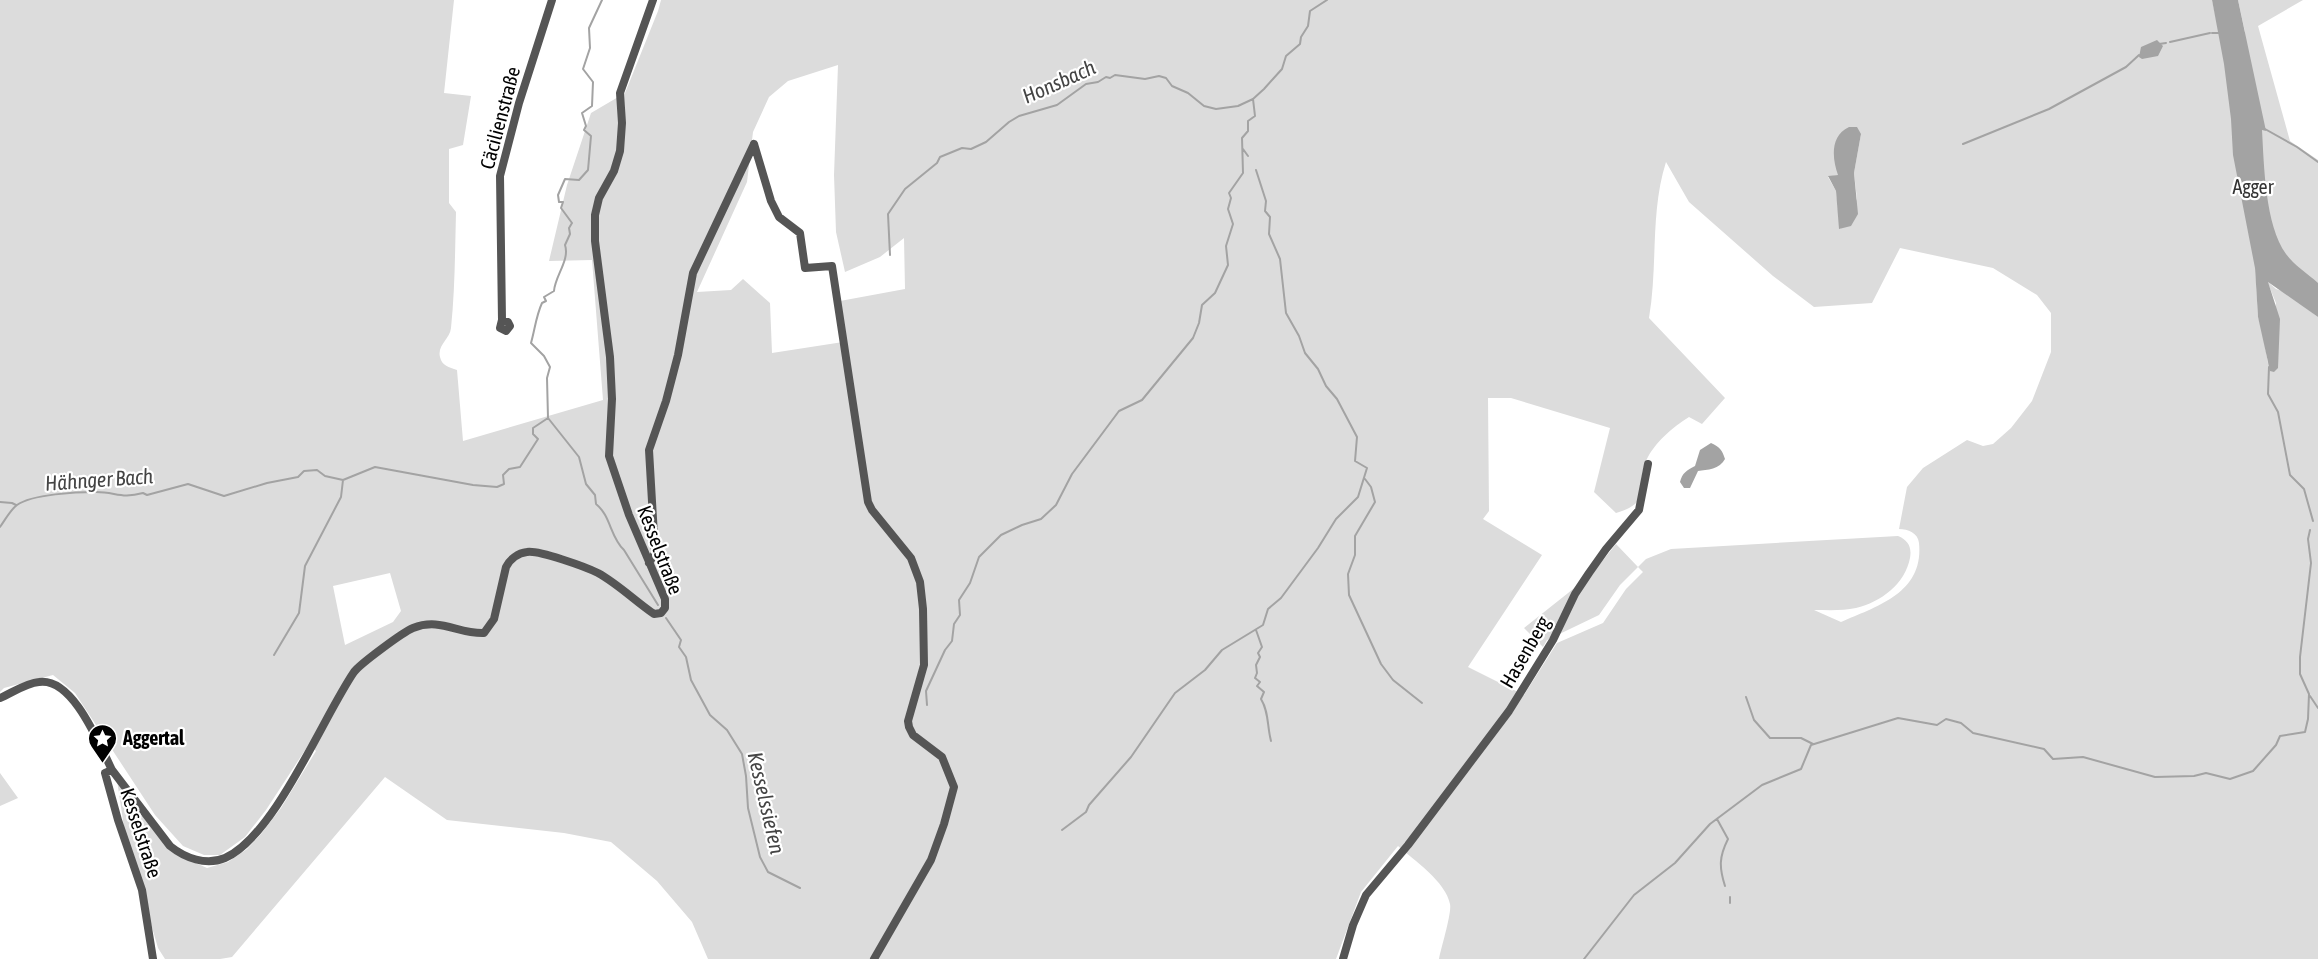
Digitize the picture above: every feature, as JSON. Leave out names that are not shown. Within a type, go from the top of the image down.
[{"type":"street","name":"Cäcilienstraße","points":[[502,320],[500,176],[519,103],[552,0]]},
{"type":"street","name":"Kesselstraße","points":[[153,959],[142,890],[105,773],[112,770],[170,846],[182,856],[198,860],[224,859],[248,841],[271,812],[356,670],[412,628],[435,623],[472,633],[484,633],[494,619],[503,574],[509,561],[514,557],[530,551],[599,574],[647,609],[658,614],[665,608],[665,599],[629,515],[609,456],[612,399],[610,357],[595,241],[595,215],[599,198],[614,171],[620,151],[622,123],[620,93],[653,0]]},
{"type":"street","points":[[649,563],[655,553],[650,503],[649,450],[666,401],[678,355],[693,273],[754,144],[771,201],[779,217],[800,233],[805,268],[832,266],[868,502],[910,558],[920,582],[924,665],[908,721],[909,727],[920,742],[936,751],[942,758],[954,787],[931,860],[874,959]]},
{"type":"street","name":"Hasenberg","points":[[1343,959],[1356,916],[1366,894],[1408,845],[1509,711],[1553,640],[1575,594],[1606,549],[1639,510],[1648,464]]},
{"type":"street","points":[[0,698],[38,682],[59,685],[77,705],[112,770]]},
{"type":"green space","points":[[0,0],[454,0],[444,93],[471,96],[463,145],[449,149],[449,203],[456,212],[454,284],[451,328],[440,353],[444,364],[457,370],[463,441],[603,400],[592,260],[549,261],[567,185],[591,113],[625,93],[661,0],[2212,0],[2219,32],[2245,32],[2238,0],[2303,0],[2258,26],[2290,141],[2318,160],[2318,312],[2255,265],[2258,317],[2268,363],[2276,303],[2267,281],[2318,317],[2318,959],[1439,959],[1450,904],[1436,880],[1398,846],[1361,892],[1336,959],[708,959],[692,922],[657,881],[611,842],[564,833],[447,820],[385,777],[232,957],[165,959],[158,948],[125,834],[117,780],[176,854],[207,868],[228,862],[247,849],[261,834],[281,808],[316,751],[309,744],[266,810],[245,837],[220,855],[204,855],[183,846],[155,815],[75,693],[53,675],[4,688],[0,692]],"holes":[[[838,65],[834,175],[836,232],[845,272],[880,257],[904,238],[905,289],[840,301],[843,342],[772,353],[770,303],[743,279],[731,290],[697,292],[747,182],[753,132],[769,97],[788,81]],[[1861,134],[1854,173],[1857,199],[1840,229],[1836,191],[1828,177],[1838,175]],[[1666,162],[1689,202],[1773,276],[1814,307],[1872,303],[1900,248],[1993,268],[2037,295],[2051,313],[2051,352],[2032,401],[2011,428],[1993,444],[1983,446],[1967,440],[1923,468],[1907,487],[1899,529],[1909,531],[1917,537],[1919,560],[1906,586],[1883,603],[1841,622],[1814,610],[1856,608],[1883,596],[1897,584],[1910,558],[1908,544],[1898,536],[1671,549],[1646,559],[1638,567],[1643,572],[1626,589],[1603,623],[1557,643],[1524,695],[1468,667],[1542,555],[1483,519],[1489,511],[1488,398],[1511,398],[1610,428],[1594,492],[1616,513],[1628,509],[1639,499],[1646,461],[1659,442],[1689,417],[1702,424],[1725,398],[1649,318],[1658,200]],[[390,573],[401,611],[393,622],[345,645],[333,586]]]},
{"type":"green space","points":[[1616,544],[1638,567],[1620,585],[1599,615],[1547,640],[1543,647],[1524,628],[1592,574]]},
{"type":"green space","points":[[0,773],[18,798],[0,806]]},
{"type":"shaded area","name":"Agger","points":[[2212,0],[2238,0],[2266,131],[2262,130],[2265,177],[2274,227],[2286,254],[2318,283],[2318,317],[2268,282],[2280,319],[2278,368],[2274,372],[2270,371],[2258,317],[2255,268],[2233,155],[2224,64]]},
{"type":"shaded area","points":[[2157,40],[2163,46],[2158,56],[2142,59],[2139,57],[2141,47]]},
{"type":"shaded area","points":[[1849,127],[1857,127],[1861,134],[1854,173],[1858,214],[1851,226],[1839,229],[1836,191],[1828,176],[1838,175],[1834,148],[1838,136]]},
{"type":"shaded area","points":[[1711,443],[1720,449],[1725,459],[1717,467],[1698,471],[1690,488],[1684,488],[1680,482],[1682,476],[1695,466],[1700,450]]},
{"type":"waterway","name":"Hähnger Bach","points":[[0,527],[17,505],[33,498],[96,492],[147,495],[188,484],[224,496],[267,483],[298,477],[304,471],[317,470],[325,476],[343,480],[375,467],[473,485],[497,487],[504,484],[503,475],[509,469],[520,467],[538,439],[533,434],[533,428],[548,418],[547,378],[550,367],[544,356],[531,343],[540,308],[546,301],[544,297],[554,291],[566,256],[565,245],[572,223],[561,208],[563,202],[559,202],[558,195],[565,179],[579,180],[588,170],[591,136],[584,130],[586,126],[582,113],[592,106],[593,82],[583,69],[590,48],[589,28],[602,0]]},
{"type":"waterway","name":"Honsbach","points":[[890,255],[888,214],[905,189],[937,163],[940,157],[962,148],[971,149],[986,142],[1019,116],[1057,105],[1086,84],[1115,75],[1145,79],[1159,76],[1166,78],[1172,86],[1188,93],[1204,106],[1216,109],[1238,106],[1253,99],[1282,69],[1286,56],[1300,44],[1301,37],[1308,26],[1310,11],[1327,0]]},
{"type":"waterway","points":[[2170,42],[2210,33]]},
{"type":"waterway","points":[[2212,33],[2221,33]]},
{"type":"waterway","points":[[2159,44],[2166,43]]},
{"type":"waterway","points":[[1963,144],[2049,109],[2126,67],[2139,55]]},
{"type":"waterway","points":[[927,705],[926,691],[945,650],[952,641],[954,624],[960,615],[959,600],[970,583],[979,557],[1001,535],[1041,519],[1056,505],[1072,474],[1119,411],[1142,400],[1193,338],[1199,323],[1202,305],[1215,293],[1228,265],[1226,246],[1233,224],[1228,209],[1231,198],[1229,193],[1243,173],[1242,138],[1248,131],[1248,121],[1255,116],[1253,99]]},
{"type":"waterway","points":[[2265,129],[2318,162]]},
{"type":"waterway","points":[[1243,149],[1248,156]]},
{"type":"waterway","points":[[1062,830],[1086,812],[1089,805],[1131,757],[1175,693],[1205,670],[1222,650],[1263,625],[1268,609],[1281,598],[1336,519],[1358,497],[1367,468],[1355,461],[1357,437],[1337,399],[1305,353],[1299,336],[1286,313],[1280,259],[1269,234],[1270,217],[1265,211],[1266,201],[1256,170]]},
{"type":"waterway","points":[[2269,367],[2268,394],[2278,412],[2290,475],[2304,489],[2313,521]]},
{"type":"waterway","name":"Kesselssiefen","points":[[548,418],[579,457],[586,484],[595,495],[596,504],[605,514],[619,545],[658,605]]},
{"type":"waterway","points":[[1365,479],[1371,487],[1375,502],[1355,536],[1355,555],[1348,574],[1349,595],[1381,664],[1393,680],[1422,703]]},
{"type":"waterway","points":[[274,655],[299,613],[305,566],[341,497],[343,480]]},
{"type":"waterway","name":"Hähnger Bach","points":[[0,502],[16,505]]},
{"type":"waterway","points":[[1584,959],[1634,895],[1675,863],[1710,824],[1762,785],[1801,769],[1811,745],[1898,718],[1937,725],[1946,719],[1961,723],[1973,733],[2044,749],[2053,759],[2083,757],[2155,777],[2194,776],[2206,773],[2230,779],[2253,771],[2276,745],[2280,736],[2305,732],[2309,694],[2300,674],[2300,657],[2311,563],[2308,539],[2310,530]]},
{"type":"waterway","name":"Kesselssiefen","points":[[666,618],[681,640],[679,647],[686,657],[691,680],[710,715],[727,730],[742,754],[748,808],[760,857],[768,872],[800,888]]},
{"type":"waterway","points":[[1256,630],[1262,647],[1258,653],[1260,657],[1256,665],[1255,678],[1260,682],[1257,686],[1264,692],[1261,699],[1267,714],[1271,741]]},
{"type":"waterway","points":[[2310,696],[2318,708]]},
{"type":"waterway","points":[[1746,697],[1754,720],[1770,738],[1801,738],[1813,744]]},
{"type":"waterway","points":[[1717,819],[1728,839],[1721,862],[1725,886]]},
{"type":"waterway","points":[[1730,897],[1730,903]]},
{"type":"place","name":"Aggertal","points":[[102,764]]}]
